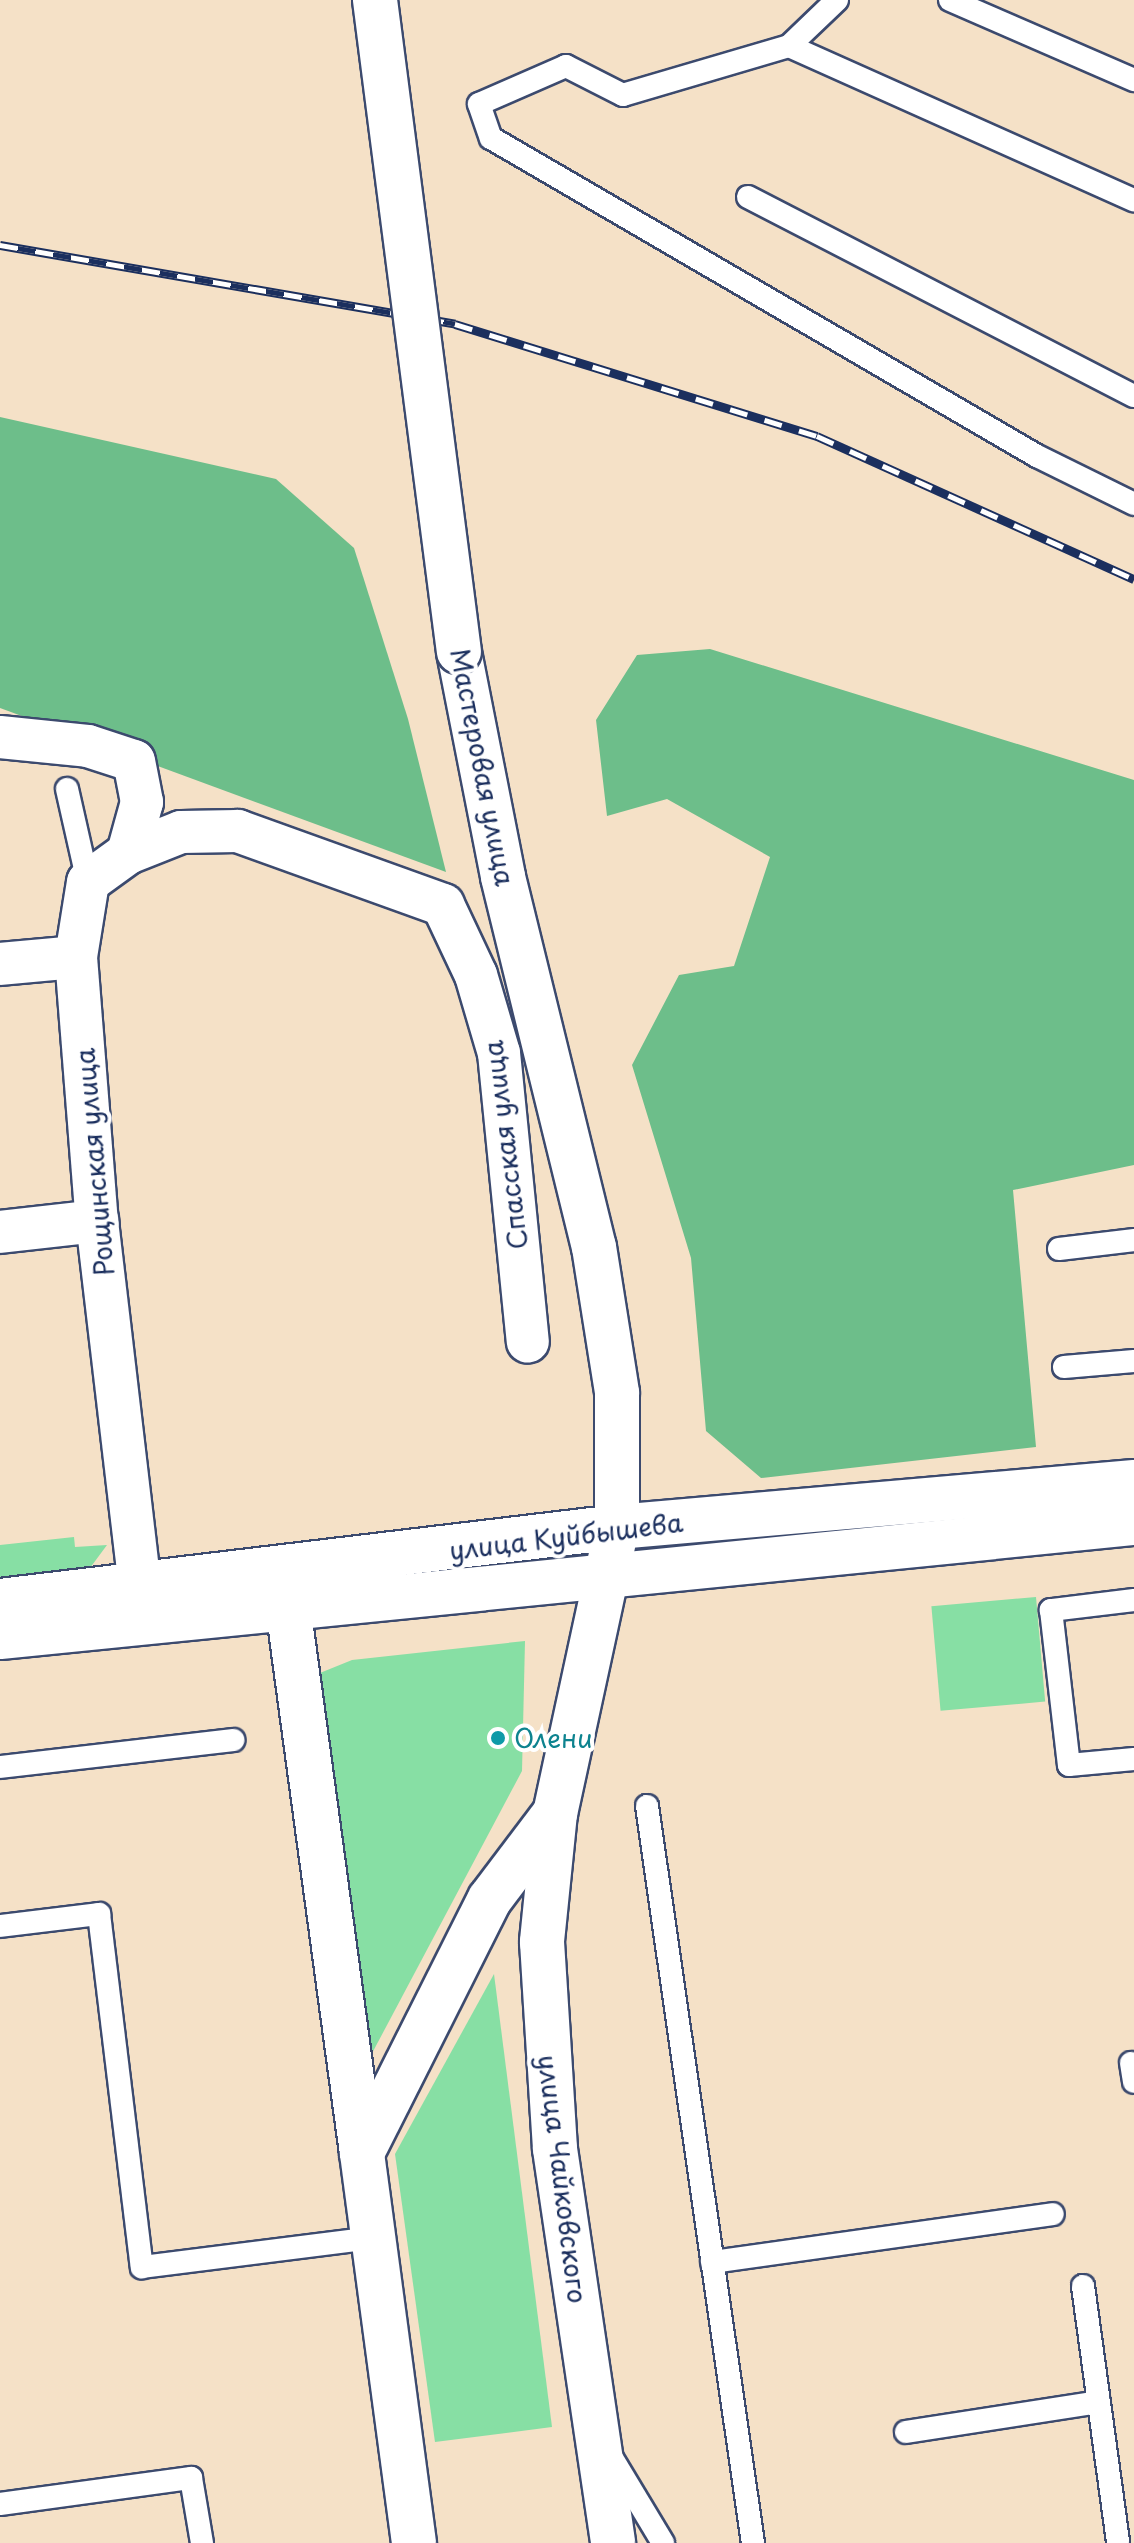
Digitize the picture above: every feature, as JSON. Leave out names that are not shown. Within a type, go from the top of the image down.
[{"type":"main road","name":"Мастеровая улица","points":[[375,0],[459,652],[503,877],[611,1333],[619,1430],[617,1527]]},
{"type":"main road","name":"улица Куйбышева","points":[[0,1601],[617,1527],[1134,1482]]},
{"type":"main road","name":"улица Куйбышева","points":[[0,1637],[606,1573],[1134,1523]]},
{"type":"main road","name":"улица Чайковского","points":[[613,2543],[555,2149],[544,2027],[542,1942],[555,1813],[617,1527]]},
{"type":"main road","points":[[288,1607],[414,2543]]},
{"type":"main road","name":"улица Чайковского","points":[[362,2153],[490,1899],[555,1813]]},
{"type":"street","points":[[0,737],[88,746],[134,761],[142,802],[128,853],[88,882]]},
{"type":"street","name":"Спасская улица","points":[[128,853],[181,832],[238,831],[443,905],[476,975],[499,1053],[528,1342]]},
{"type":"street","name":"Рощинская улица","points":[[88,882],[76,957],[97,1221],[140,1586]]},
{"type":"street","points":[[0,964],[76,957]]},
{"type":"street","points":[[0,1232],[97,1221]]},
{"type":"lane","points":[[837,0],[789,46],[623,95],[566,66],[479,104],[491,138],[1037,456],[1134,504]]},
{"type":"lane","points":[[950,0],[1134,80]]},
{"type":"lane","points":[[789,46],[1134,200]]},
{"type":"lane","points":[[748,197],[1134,396]]},
{"type":"lane","points":[[67,789],[88,882]]},
{"type":"lane","points":[[1059,1249],[1134,1240]]},
{"type":"lane","points":[[1064,1367],[1134,1361]]},
{"type":"lane","points":[[1134,1600],[1051,1610],[1069,1765],[1134,1759]]},
{"type":"lane","points":[[0,1767],[233,1740]]},
{"type":"lane","points":[[647,1806],[753,2543]]},
{"type":"lane","points":[[0,1926],[99,1914],[142,2267],[372,2238]]},
{"type":"lane","points":[[712,2262],[1053,2214]]},
{"type":"lane","points":[[1083,2286],[1118,2543]]},
{"type":"lane","points":[[906,2432],[1099,2402]]},
{"type":"lane","points":[[598,2434],[663,2543]]},
{"type":"lane","points":[[0,2504],[191,2478],[202,2543]]},
{"type":"green space","points":[[0,417],[276,479],[354,548],[408,719],[446,872],[0,708]]},
{"type":"green space","points":[[710,649],[1134,780],[1134,1165],[1013,1190],[1036,1447],[761,1478],[706,1431],[691,1258],[632,1065],[679,975],[734,966],[770,857],[667,799],[607,816],[596,720],[637,655]]},
{"type":"green space","points":[[74,1537],[75,1547],[107,1545],[87,1572],[0,1581],[0,1545]]},
{"type":"green space","points":[[1036,1597],[1045,1702],[941,1711],[931,1606]]},
{"type":"green space","points":[[525,1641],[522,1771],[361,2074],[315,1675],[352,1660]]},
{"type":"green space","points":[[494,1974],[552,2427],[435,2442],[395,2154]]},
{"type":"railway","points":[[0,245],[455,324],[817,436],[1134,579]]},
{"type":"place","name":"Олени","points":[[498,1738]]}]
